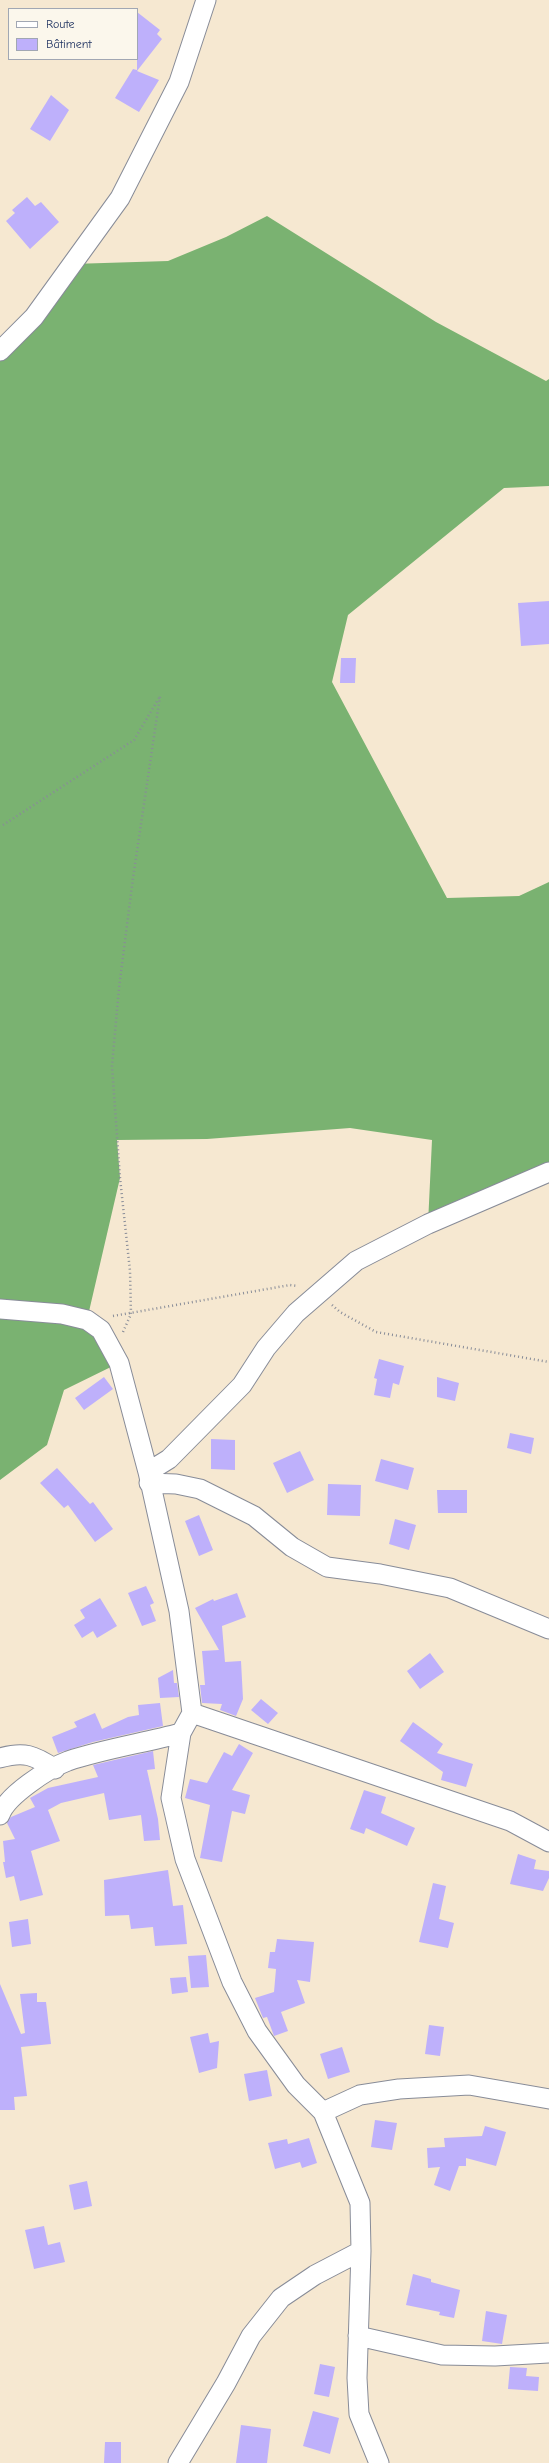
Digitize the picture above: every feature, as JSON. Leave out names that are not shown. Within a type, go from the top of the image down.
[{"type":"street","points":[[0,351],[34,317],[120,198],[179,82],[206,0]]},
{"type":"street","points":[[148,1477],[169,1459],[242,1385],[266,1348],[296,1313],[356,1261],[428,1224],[549,1172]]},
{"type":"street","points":[[0,1309],[62,1314],[87,1320],[101,1330],[119,1363],[148,1477],[179,1611],[192,1713],[181,1733],[171,1798],[185,1859],[232,1982],[257,2031],[296,2085],[323,2112],[360,2203],[361,2251],[358,2336],[359,2414],[379,2463]]},
{"type":"street","points":[[148,1477],[200,1489],[254,1516],[292,1547],[327,1568],[380,1574],[450,1588],[549,1629]]},
{"type":"street","points":[[192,1713],[510,1821],[549,1842]]},
{"type":"street","points":[[0,1815],[3,1807],[30,1783],[67,1762],[181,1733]]},
{"type":"street","points":[[0,1758],[15,1754],[36,1756],[55,1769]]},
{"type":"street","points":[[323,2112],[360,2095],[428,2087],[469,2085],[549,2099]]},
{"type":"street","points":[[178,2463],[226,2383],[251,2336],[281,2298],[315,2275],[361,2251]]},
{"type":"street","points":[[358,2336],[442,2355],[495,2356],[549,2353]]},
{"type":"path","points":[[3,825],[134,740],[160,696],[133,878],[119,988],[112,1066],[120,1178],[130,1271],[130,1314],[114,1354]]},
{"type":"green space","points":[[267,216],[436,322],[546,381],[549,379],[549,486],[504,488],[348,615],[332,682],[447,898],[519,896],[549,882],[549,1172],[428,1224],[432,1140],[350,1128],[207,1139],[117,1140],[120,1178],[87,1320],[119,1363],[64,1390],[47,1445],[0,1480],[0,351],[72,264],[168,261],[226,237]]},
{"type":"building","points":[[138,13],[160,30],[157,34],[162,39],[137,71],[159,80],[139,112],[115,98],[133,69],[137,70]]},
{"type":"building","points":[[51,95],[69,110],[50,141],[30,129]]},
{"type":"building","points":[[27,197],[35,206],[41,202],[59,222],[30,249],[6,221],[15,213],[12,210]]},
{"type":"building","points":[[549,601],[549,644],[521,646],[518,603]]},
{"type":"building","points":[[341,658],[356,658],[355,683],[340,683]]},
{"type":"building","points":[[379,1359],[404,1366],[399,1385],[393,1383],[390,1398],[374,1395],[377,1379],[374,1378]]},
{"type":"building","points":[[104,1377],[113,1389],[84,1410],[75,1398]]},
{"type":"building","points":[[437,1377],[459,1383],[455,1401],[437,1397]]},
{"type":"building","points":[[510,1433],[534,1438],[531,1454],[507,1448]]},
{"type":"building","points":[[211,1439],[235,1440],[235,1470],[211,1469]]},
{"type":"building","points":[[300,1451],[314,1480],[287,1493],[273,1463]]},
{"type":"building","points":[[381,1459],[414,1468],[408,1490],[375,1481]]},
{"type":"building","points":[[57,1468],[90,1504],[93,1502],[113,1529],[95,1542],[68,1505],[64,1508],[40,1483]]},
{"type":"building","points":[[328,1484],[361,1485],[360,1516],[327,1515]]},
{"type":"building","points":[[437,1490],[467,1490],[467,1513],[438,1513]]},
{"type":"building","points":[[199,1515],[213,1550],[199,1556],[185,1521]]},
{"type":"building","points":[[395,1519],[416,1525],[409,1550],[389,1544]]},
{"type":"building","points":[[146,1586],[154,1603],[150,1605],[156,1621],[142,1626],[128,1593]]},
{"type":"building","points":[[237,1593],[246,1617],[222,1626],[225,1662],[241,1661],[243,1699],[236,1716],[220,1710],[222,1704],[202,1703],[200,1685],[205,1685],[202,1651],[219,1650],[195,1608],[213,1599],[214,1601]]},
{"type":"building","points":[[100,1598],[117,1626],[97,1638],[93,1631],[82,1638],[74,1625],[85,1618],[80,1610]]},
{"type":"building","points":[[430,1653],[444,1672],[420,1689],[407,1671]]},
{"type":"building","points":[[173,1670],[174,1683],[177,1683],[179,1697],[160,1698],[158,1678]]},
{"type":"building","points":[[261,1699],[278,1713],[268,1724],[251,1710]]},
{"type":"building","points":[[160,1703],[163,1726],[93,1742],[58,1753],[52,1737],[77,1727],[74,1722],[95,1713],[102,1729],[128,1717],[139,1715],[138,1705]]},
{"type":"building","points":[[413,1722],[443,1744],[437,1753],[473,1764],[466,1787],[441,1780],[443,1772],[400,1741]]},
{"type":"building","points":[[239,1744],[253,1753],[232,1790],[250,1795],[245,1814],[232,1811],[222,1862],[200,1858],[210,1805],[185,1798],[190,1779],[207,1783],[224,1752],[232,1756]]},
{"type":"building","points":[[153,1751],[155,1769],[147,1770],[158,1819],[160,1840],[144,1841],[141,1815],[109,1820],[104,1793],[61,1803],[48,1810],[60,1841],[31,1851],[43,1895],[20,1901],[14,1876],[6,1878],[3,1862],[5,1862],[3,1841],[15,1839],[7,1823],[11,1817],[35,1807],[30,1798],[48,1788],[98,1777],[93,1765]]},
{"type":"building","points":[[364,1790],[386,1797],[381,1813],[415,1828],[407,1846],[366,1828],[364,1834],[350,1829]]},
{"type":"building","points":[[518,1854],[536,1860],[534,1869],[549,1871],[549,1878],[543,1891],[510,1884]]},
{"type":"building","points":[[168,1870],[173,1906],[183,1905],[187,1944],[155,1946],[153,1927],[131,1929],[129,1915],[105,1916],[104,1880]]},
{"type":"building","points":[[433,1883],[446,1886],[439,1919],[454,1923],[448,1948],[419,1942]]},
{"type":"building","points":[[28,1919],[31,1944],[12,1947],[9,1922]]},
{"type":"building","points":[[277,1939],[314,1942],[310,1982],[297,1980],[305,2003],[281,2012],[288,2031],[274,2036],[267,2017],[263,2018],[255,1998],[274,1992],[276,1969],[268,1968],[270,1952],[275,1952]]},
{"type":"building","points":[[206,1955],[209,1987],[191,1988],[188,1956]]},
{"type":"building","points":[[186,1977],[188,1992],[172,1994],[170,1978]]},
{"type":"building","points":[[0,1984],[21,2034],[25,2033],[20,1994],[37,1993],[37,2002],[46,2002],[51,2044],[21,2047],[27,2096],[14,2097],[15,2110],[0,2110]]},
{"type":"building","points":[[429,2025],[444,2027],[440,2056],[425,2054]]},
{"type":"building","points":[[208,2033],[210,2043],[219,2041],[217,2068],[199,2073],[190,2037]]},
{"type":"building","points":[[342,2047],[350,2072],[328,2079],[320,2054]]},
{"type":"building","points":[[267,2070],[272,2096],[249,2101],[244,2074]]},
{"type":"building","points":[[375,2120],[397,2123],[392,2150],[371,2147]]},
{"type":"building","points":[[485,2126],[506,2132],[496,2166],[466,2158],[466,2166],[459,2166],[450,2191],[434,2185],[440,2167],[428,2168],[427,2148],[445,2147],[444,2138],[482,2136]]},
{"type":"building","points":[[309,2138],[317,2163],[302,2168],[300,2162],[275,2169],[268,2143],[287,2139],[288,2144]]},
{"type":"building","points":[[87,2181],[92,2206],[74,2210],[69,2185]]},
{"type":"building","points":[[44,2226],[48,2245],[60,2242],[65,2262],[34,2269],[25,2230]]},
{"type":"building","points":[[413,2274],[431,2279],[431,2282],[460,2290],[454,2318],[439,2315],[440,2312],[406,2305]]},
{"type":"building","points":[[486,2311],[507,2315],[502,2344],[482,2341]]},
{"type":"building","points":[[320,2364],[335,2367],[329,2397],[314,2394]]},
{"type":"building","points":[[510,2367],[527,2368],[526,2376],[539,2377],[538,2391],[508,2389]]},
{"type":"building","points":[[313,2411],[339,2418],[330,2454],[303,2446]]},
{"type":"building","points":[[241,2425],[271,2429],[267,2463],[236,2463]]},
{"type":"building","points":[[105,2442],[121,2442],[121,2463],[104,2463]]}]
